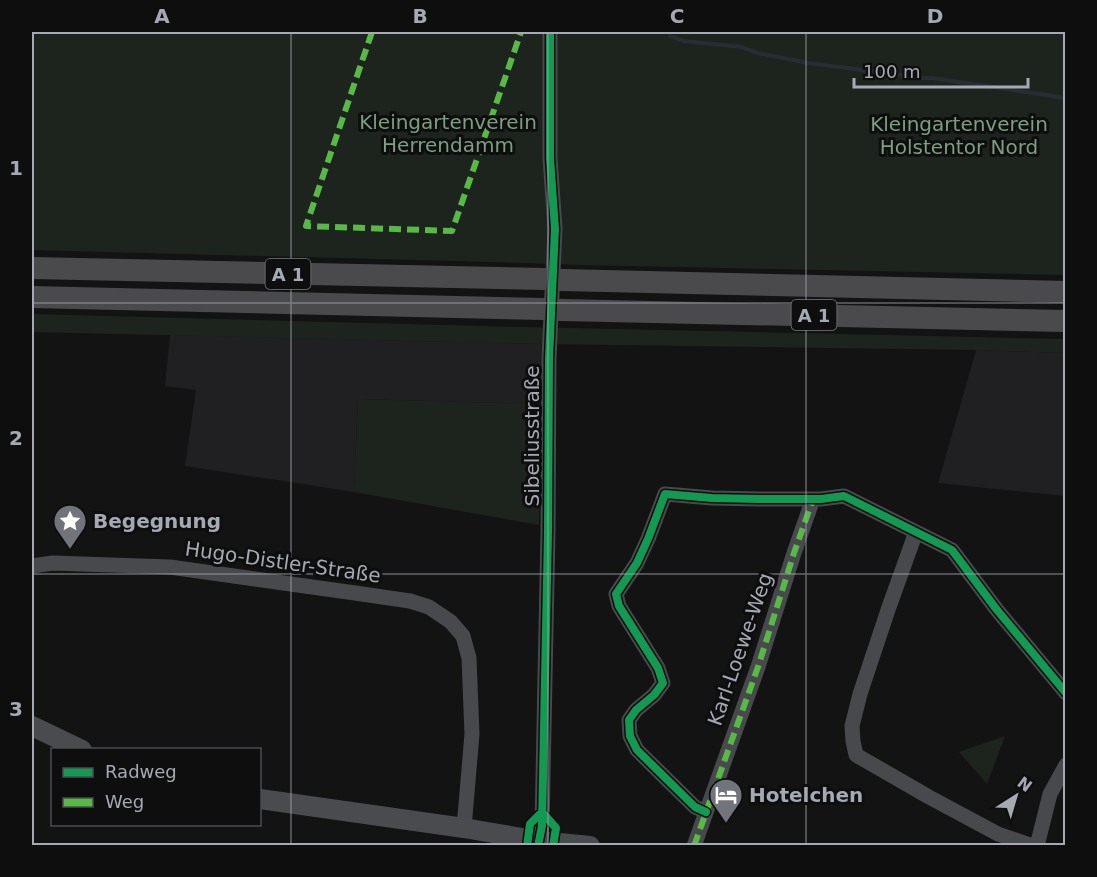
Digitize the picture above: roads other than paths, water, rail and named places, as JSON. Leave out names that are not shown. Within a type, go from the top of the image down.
[{"type":"highway","name":"A 1","points":[[32,268],[1065,292]]},
{"type":"highway","name":"A 1","points":[[32,297],[1065,321]]},
{"type":"main road","points":[[32,726],[78,748]]},
{"type":"main road","points":[[261,799],[464,828],[539,843],[590,846]]},
{"type":"street","name":"Sibeliusstraße","points":[[539,843],[542,826],[549,378],[555,229],[549,158],[550,32]]},
{"type":"street","points":[[706,812],[695,807],[637,750],[630,736],[629,720],[663,683],[658,668],[619,606],[616,594],[637,562],[665,494],[712,498],[813,499],[843,496],[916,532],[952,550],[997,610],[1065,693]]},
{"type":"street","name":"Karl-Loewe-Weg","points":[[694,846],[758,667],[813,499]]},
{"type":"street","points":[[916,532],[860,694],[852,726],[856,755],[998,834],[1035,846],[1050,794],[1065,765]]},
{"type":"street","name":"Hugo-Distler-Straße","points":[[32,566],[53,563],[170,567],[410,601],[429,607],[451,622],[463,636],[469,658],[472,734],[464,828]]},
{"type":"waterway","points":[[670,36],[684,41],[741,47],[758,53],[808,63],[894,73],[909,78],[932,78],[1066,98]]},
{"type":"place","name":"Begegnung","points":[[70,550]]},
{"type":"place","name":"Hotelchen","points":[[726,824]]},
{"type":"park label","name":"Kleingartenverein Herrendamm","points":[[448,134]]},
{"type":"park label","name":"Kleingartenverein Holstentor Nord","points":[[959,136]]}]
